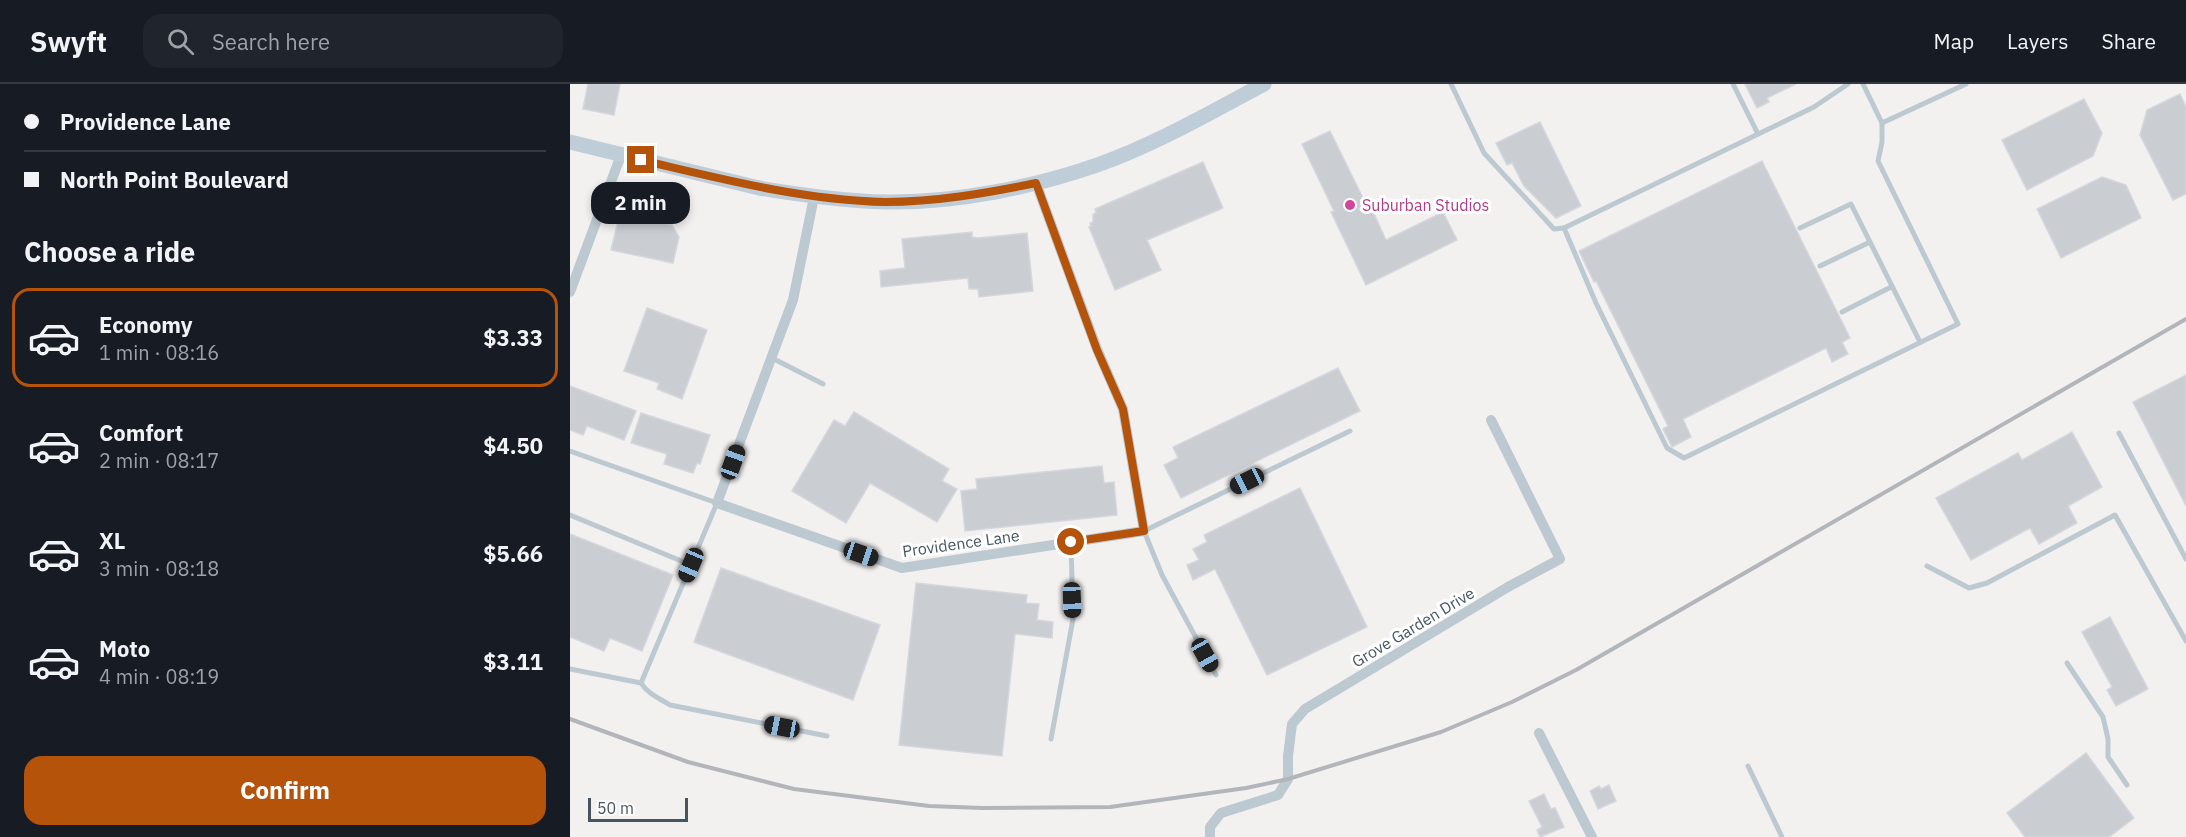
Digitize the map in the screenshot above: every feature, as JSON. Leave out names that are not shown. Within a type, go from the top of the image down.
[{"type":"main road","points":[[570,142],[759,188],[814,197],[887,202],[916,200],[1036,183],[1102,163],[1150,143],[1264,84]]},
{"type":"street","points":[[570,292],[573,277],[621,155]]},
{"type":"street","points":[[1036,183],[1097,350],[1123,409],[1144,531]]},
{"type":"street","points":[[717,503],[793,300],[814,197]]},
{"type":"street","name":"Grove Garden Drive","points":[[1210,837],[1210,827],[1221,813],[1278,795],[1288,779],[1292,724],[1305,709],[1508,587],[1560,560],[1491,420]]},
{"type":"street","name":"Providence Lane","points":[[717,503],[902,568],[1144,531]]},
{"type":"street","points":[[1539,733],[1592,837]]},
{"type":"lane","points":[[1451,84],[1484,153],[1554,228],[1564,228],[1814,107],[1848,84]]},
{"type":"lane","points":[[1733,84],[1758,134]]},
{"type":"lane","points":[[1564,228],[1596,303],[1667,448],[1684,458],[1958,324],[1878,161],[1882,141],[1882,123],[1863,84]]},
{"type":"lane","points":[[1882,123],[1966,84]]},
{"type":"lane","points":[[1800,228],[1851,204],[1920,342]]},
{"type":"lane","points":[[1820,266],[1870,242]]},
{"type":"lane","points":[[1842,312],[1891,287]]},
{"type":"lane","points":[[772,358],[823,384]]},
{"type":"lane","points":[[1216,675],[1162,575],[1144,531],[1350,431]]},
{"type":"lane","points":[[2119,432],[2186,559]]},
{"type":"lane","points":[[570,451],[717,503],[641,683]]},
{"type":"lane","points":[[1927,566],[1969,588],[1987,583],[2115,514],[2184,630],[2186,641]]},
{"type":"lane","points":[[570,515],[691,565]]},
{"type":"lane","points":[[1051,739],[1073,619],[1071,542]]},
{"type":"lane","points":[[2067,663],[2103,717],[2108,739],[2108,758],[2127,785]]},
{"type":"lane","points":[[570,669],[641,683],[649,693],[670,705],[827,736]]},
{"type":"lane","points":[[1748,766],[1782,837]]},
{"type":"building","points":[[588,84],[620,84],[614,115],[583,109]]},
{"type":"building","points":[[1745,84],[1796,84],[1767,98],[1769,102],[1757,108]]},
{"type":"building","points":[[2180,94],[2186,107],[2186,194],[2173,200],[2140,135],[2147,110]]},
{"type":"building","points":[[2084,99],[2102,133],[2093,156],[2027,190],[2002,140]]},
{"type":"building","points":[[1540,122],[1581,206],[1556,218],[1524,186],[1512,163],[1507,165],[1496,143]]},
{"type":"building","name":"Suburban Studios","points":[[1330,131],[1363,198],[1366,196],[1386,240],[1443,212],[1457,240],[1366,285],[1302,144]]},
{"type":"building","points":[[1762,161],[1850,338],[1842,342],[1848,354],[1832,362],[1826,348],[1683,419],[1691,437],[1672,447],[1663,429],[1668,426],[1579,251]]},
{"type":"building","points":[[1203,162],[1223,208],[1147,240],[1161,270],[1115,290],[1089,227],[1093,222],[1093,214],[1096,213],[1095,209]]},
{"type":"building","points":[[2102,177],[2126,185],[2141,218],[2061,258],[2037,209]]},
{"type":"building","points":[[620,213],[672,225],[679,237],[673,263],[611,250]]},
{"type":"building","points":[[972,232],[972,237],[978,238],[1027,233],[1033,291],[979,297],[978,289],[969,289],[968,278],[881,287],[880,271],[905,268],[902,239]]},
{"type":"building","points":[[647,308],[707,330],[682,399],[657,389],[659,383],[624,371]]},
{"type":"building","points":[[1338,368],[1360,411],[1181,498],[1164,465],[1178,458],[1173,447]]},
{"type":"building","points":[[2186,375],[2186,506],[2133,402]]},
{"type":"building","points":[[570,386],[636,411],[624,440],[587,426],[583,435],[570,430]]},
{"type":"building","points":[[854,412],[949,469],[942,481],[957,489],[937,522],[870,483],[846,523],[792,491],[834,420],[845,426]]},
{"type":"building","points":[[641,413],[710,435],[700,464],[697,463],[693,473],[664,464],[667,454],[631,443]]},
{"type":"building","points":[[2072,432],[2102,487],[2068,506],[2077,523],[2039,544],[2030,528],[1971,560],[1936,498],[2018,453],[2022,460]]},
{"type":"building","points":[[1102,466],[1104,483],[1114,482],[1117,515],[965,531],[961,491],[977,489],[976,479]]},
{"type":"building","points":[[1300,488],[1367,627],[1267,675],[1215,569],[1193,580],[1187,565],[1199,560],[1193,549],[1207,542],[1204,535]]},
{"type":"building","points":[[570,534],[673,575],[642,651],[610,638],[604,651],[570,637]]},
{"type":"building","points":[[721,568],[880,625],[853,700],[694,642]]},
{"type":"building","points":[[916,583],[1027,595],[1026,603],[1039,604],[1037,620],[1053,622],[1052,638],[1015,634],[1002,756],[899,745]]},
{"type":"building","points":[[2110,617],[2148,689],[2116,706],[2107,690],[2112,687],[2082,632]]},
{"type":"building","points":[[2086,753],[2134,818],[2109,837],[2025,837],[2007,813]]},
{"type":"building","points":[[1609,785],[1616,801],[1598,809],[1590,791],[1599,786],[1601,789]]},
{"type":"building","points":[[1544,794],[1551,809],[1555,808],[1564,827],[1540,837],[1537,830],[1542,827],[1529,801]]},
{"type":"railway","points":[[570,719],[688,762],[794,789],[929,806],[1110,807],[1246,788],[1288,779],[1441,732],[1512,702],[1576,670],[2186,319]]},
{"type":"place","name":"Suburban Studios","points":[[1350,205]]},
{"type":"route","points":[[641,160],[759,188],[848,200],[887,202],[950,197],[1036,183],[1097,350],[1123,409],[1144,531],[1071,542]]}]
